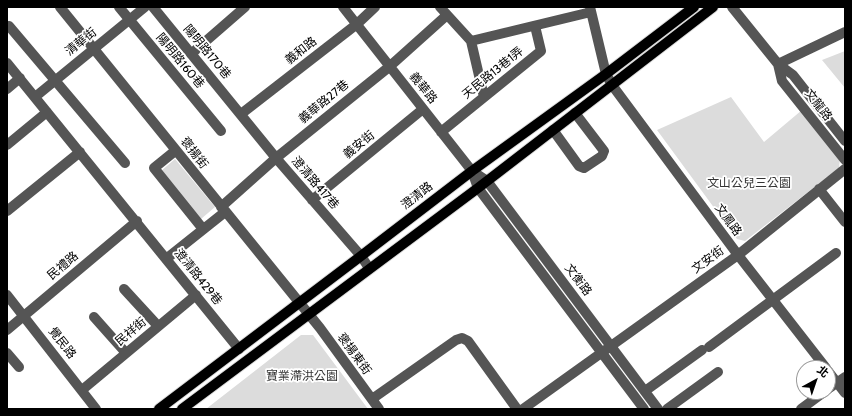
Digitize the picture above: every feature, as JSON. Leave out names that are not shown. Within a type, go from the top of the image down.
[{"type":"main road","name":"澄清路","points":[[159,409],[472,171],[606,74],[694,7]]},
{"type":"main road","points":[[182,409],[478,188],[713,7]]},
{"type":"street","name":"褒揚街","points":[[60,7],[309,315]]},
{"type":"street","name":"陽明路160巷","points":[[119,7],[221,131]]},
{"type":"street","name":"清華街","points":[[34,97],[145,7]]},
{"type":"street","name":"陽明路170巷","points":[[154,7],[241,114]]},
{"type":"street","points":[[191,54],[245,7]]},
{"type":"street","name":"義華路","points":[[343,7],[472,171],[478,188]]},
{"type":"street","name":"義和路","points":[[241,114],[357,24],[375,7]]},
{"type":"street","name":"文龍路","points":[[732,7],[778,64],[793,75],[845,141]]},
{"type":"street","points":[[444,10],[472,41],[484,97]]},
{"type":"street","name":"義華路27巷","points":[[166,259],[203,229],[276,158],[389,66],[444,10]]},
{"type":"street","points":[[472,41],[535,26],[591,10]]},
{"type":"street","name":"文鳳路","points":[[591,10],[606,74],[612,85],[738,255],[820,360]]},
{"type":"street","points":[[9,26],[124,163]]},
{"type":"street","name":"天民路13巷1弄","points":[[441,132],[541,51],[535,26]]},
{"type":"street","points":[[778,64],[845,32]]},
{"type":"street","name":"澄清路429巷","points":[[7,63],[239,348]]},
{"type":"street","name":"文龍路","points":[[778,64],[782,81],[845,160]]},
{"type":"street","points":[[7,89],[20,78]]},
{"type":"street","name":"義安街","points":[[312,200],[423,109]]},
{"type":"street","points":[[7,145],[47,112]]},
{"type":"street","points":[[553,130],[579,166],[584,168],[602,156],[604,151],[575,113]]},
{"type":"street","name":"澄清路417巷","points":[[241,114],[276,158],[361,256],[369,268]]},
{"type":"street","points":[[176,151],[154,168],[203,229]]},
{"type":"street","points":[[7,211],[80,152]]},
{"type":"street","name":"文安街","points":[[523,409],[738,255],[845,169]]},
{"type":"street","name":"文衡路","points":[[472,171],[487,181],[658,409]]},
{"type":"street","name":"文衡路","points":[[478,188],[644,409]]},
{"type":"street","points":[[820,189],[845,222]]},
{"type":"street","name":"民禮路","points":[[7,330],[137,221]]},
{"type":"street","points":[[645,391],[706,349],[836,253]]},
{"type":"street","points":[[124,289],[158,326]]},
{"type":"street","name":"覺民路","points":[[7,295],[96,409]]},
{"type":"street","name":"民祥街","points":[[82,390],[196,295]]},
{"type":"street","name":"褒揚東街","points":[[309,315],[379,409]]},
{"type":"street","points":[[94,317],[126,353]]},
{"type":"street","points":[[372,399],[456,340],[462,338],[468,341],[517,409]]},
{"type":"street","points":[[7,353],[19,367]]},
{"type":"street","points":[[667,409],[718,372]]},
{"type":"street","points":[[841,379],[845,393]]},
{"type":"street","points":[[801,409],[813,400]]},
{"type":"green space","points":[[845,51],[845,88],[822,60]]},
{"type":"green space","name":"文山公兒三公園","points":[[731,97],[764,142],[802,110],[840,158],[839,168],[745,241],[737,239],[657,130]]},
{"type":"green space","points":[[175,159],[215,207],[201,219],[161,171]]},
{"type":"green space","name":"寶業滯洪公園","points":[[301,335],[313,335],[368,409],[206,409]]}]
